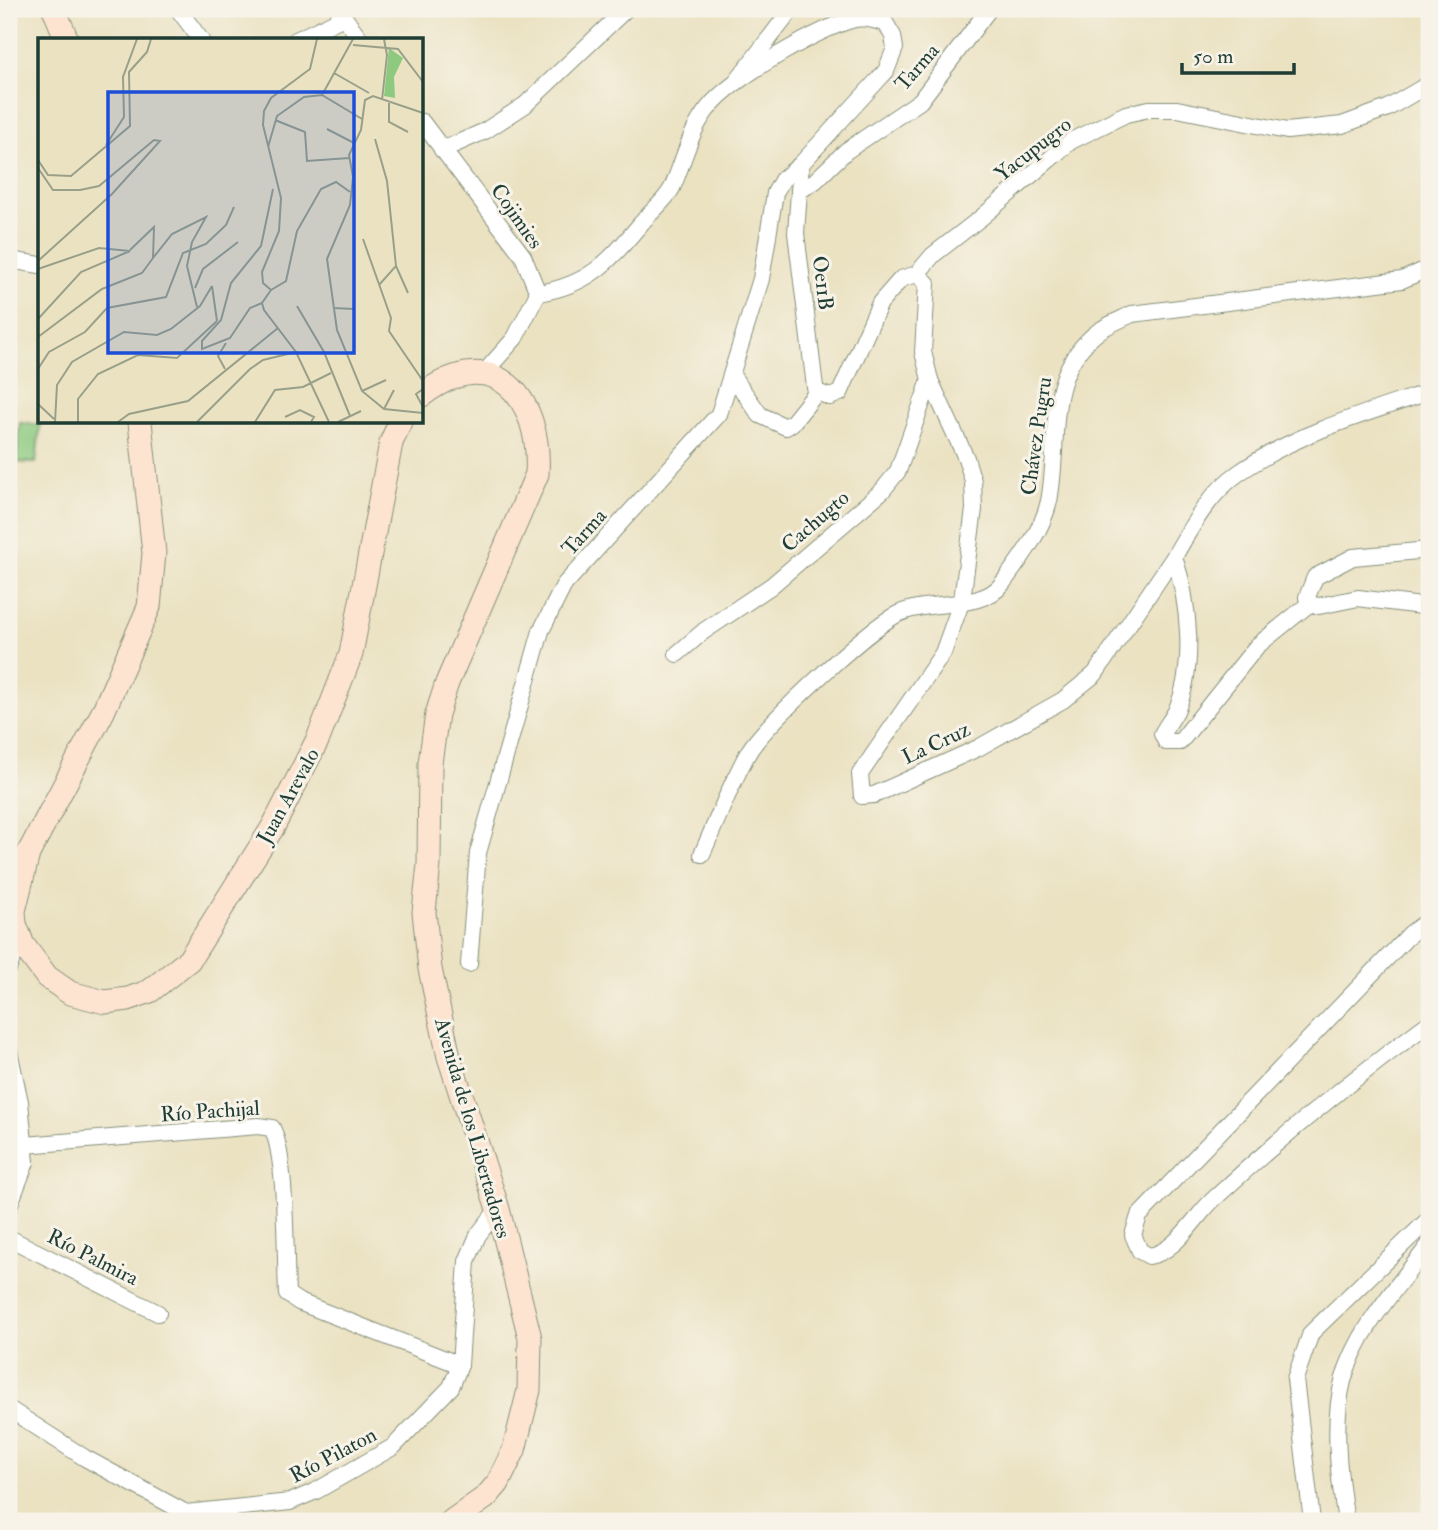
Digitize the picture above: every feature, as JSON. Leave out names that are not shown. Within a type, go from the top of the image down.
[{"type":"street","points":[[54,9],[66,38]]},
{"type":"street","points":[[178,9],[200,38]]},
{"type":"street","points":[[442,150],[485,131],[525,105],[626,9]]},
{"type":"street","points":[[424,389],[452,375],[484,374],[514,338],[538,293],[562,290],[586,279],[607,263],[670,191],[696,128],[709,107],[734,85],[792,9]]},
{"type":"street","name":"Tarma","points":[[799,191],[816,181],[846,151],[920,101],[989,9]]},
{"type":"street","points":[[299,38],[341,13],[360,38]]},
{"type":"street","name":"Tarma","points":[[469,964],[478,853],[541,631],[565,584],[719,414],[733,377],[742,336],[761,279],[775,193],[782,180],[801,164],[886,71],[895,48],[893,36],[886,24],[857,18],[815,34],[734,85]]},
{"type":"street","name":"Yacupugro","points":[[733,377],[760,415],[786,427],[823,395],[839,393],[880,303],[901,279],[918,274],[933,255],[982,218],[1071,141],[1126,114],[1149,109],[1177,109],[1287,131],[1342,125],[1388,108],[1429,83]]},
{"type":"street","name":"Cojimies","points":[[424,125],[523,256],[538,293]]},
{"type":"street","name":"Oe11B","points":[[801,164],[796,233],[823,395]]},
{"type":"street","points":[[9,260],[38,265]]},
{"type":"street","name":"Chávez Pugru","points":[[702,854],[749,751],[779,717],[895,615],[962,600],[985,599],[1000,586],[1041,523],[1049,502],[1060,385],[1072,359],[1100,330],[1132,314],[1402,280],[1429,268]]},
{"type":"street","points":[[918,274],[927,283],[923,352],[930,380],[966,458],[973,481],[974,509],[962,600]]},
{"type":"street","name":"Avenida de los Libertadores","points":[[452,1521],[486,1497],[498,1483],[514,1450],[529,1390],[530,1338],[498,1209],[449,1057],[430,969],[424,912],[429,864],[430,763],[437,714],[537,474],[538,438],[530,412],[521,397],[508,385],[484,374]]},
{"type":"street","name":"Cachugto","points":[[677,654],[704,631],[771,586],[882,491],[898,471],[930,380]]},
{"type":"street","points":[[1309,604],[1257,646],[1180,742],[1166,742],[1163,734],[1177,710],[1188,659],[1187,614],[1182,581],[1174,557],[1204,507],[1238,472],[1291,444],[1429,392]]},
{"type":"street","points":[[9,967],[14,953],[23,945],[15,923],[14,911],[28,853],[103,712],[149,607],[153,553],[140,424]]},
{"type":"street","name":"Juan Arevalo","points":[[23,945],[36,965],[58,986],[81,997],[105,1002],[128,999],[161,985],[197,949],[273,827],[329,714],[351,654],[391,443],[399,424]]},
{"type":"street","points":[[1309,604],[1309,586],[1328,568],[1353,557],[1429,550]]},
{"type":"street","name":"La Cruz","points":[[962,600],[943,653],[860,774],[862,796],[874,795],[978,748],[1063,700],[1095,674],[1174,557]]},
{"type":"street","points":[[1309,604],[1319,606],[1358,598],[1429,607]]},
{"type":"street","points":[[1429,919],[1411,933],[1139,1216],[1133,1235],[1140,1251],[1149,1256],[1166,1250],[1214,1198],[1346,1083],[1429,1023]]},
{"type":"street","points":[[9,1051],[20,1102],[26,1162],[9,1206]]},
{"type":"street","name":"Río Pachijal","points":[[25,1145],[272,1128],[277,1136],[281,1170],[287,1294],[299,1302],[460,1365]]},
{"type":"street","name":"Río Pilaton","points":[[9,1409],[180,1517],[290,1502],[342,1478],[393,1447],[451,1387],[460,1365],[467,1261],[478,1235],[498,1209]]},
{"type":"street","points":[[1312,1521],[1295,1379],[1311,1333],[1429,1219]]},
{"type":"street","name":"Río Palmira","points":[[9,1238],[158,1313]]},
{"type":"street","points":[[1346,1521],[1338,1442],[1343,1381],[1359,1344],[1429,1245]]},
{"type":"green space","points":[[20,423],[40,425],[36,463],[16,462]]}]
